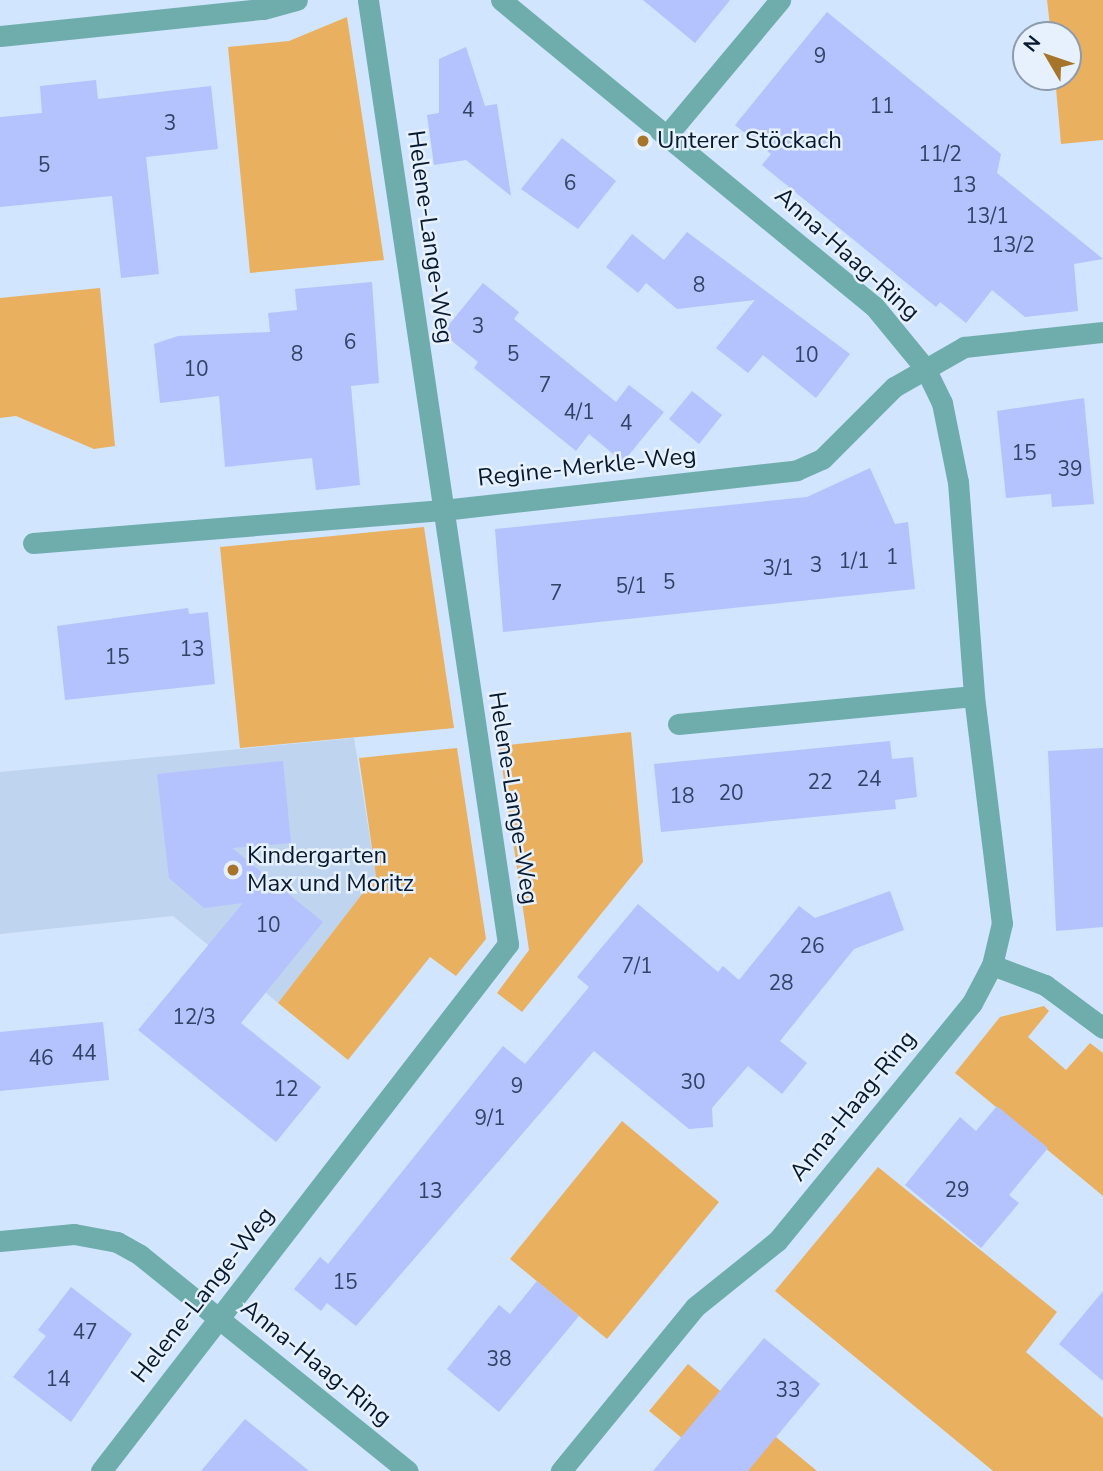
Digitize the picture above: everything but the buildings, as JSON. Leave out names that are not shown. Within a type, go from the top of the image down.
[{"type":"street","points":[[0,36],[297,0]]},
{"type":"street","name":"Helene-Lange-Weg","points":[[101,1471],[508,944],[368,0]]},
{"type":"street","name":"Anna-Haag-Ring","points":[[501,0],[668,134],[874,306],[925,368],[953,441],[974,696],[1002,923],[992,965],[972,1003],[777,1241],[695,1307],[561,1471]]},
{"type":"street","points":[[668,134],[780,0]]},
{"type":"street","name":"Regine-Merkle-Weg","points":[[33,543],[443,510],[797,470],[822,459],[869,408],[925,368],[964,347],[1103,332]]},
{"type":"street","points":[[678,724],[974,696]]},
{"type":"street","points":[[992,965],[1045,985],[1103,1028]]},
{"type":"street","name":"Anna-Haag-Ring","points":[[0,1241],[74,1234],[117,1242],[218,1318],[408,1471]]},
{"type":"shaded area","points":[[1047,0],[1103,0],[1103,140],[1061,144],[1056,91],[1082,91],[1082,21],[1049,21]]},
{"type":"shaded area","points":[[347,17],[384,260],[250,273],[228,47],[289,41]]},
{"type":"shaded area","points":[[100,288],[115,446],[94,449],[16,416],[0,418],[0,298]]},
{"type":"shaded area","points":[[424,527],[454,728],[240,748],[220,547]]},
{"type":"shaded area","points":[[631,732],[643,862],[522,1012],[497,993],[529,950],[499,746]]},
{"type":"shaded area","points":[[354,738],[376,876],[278,1003],[173,916],[0,934],[0,772]]},
{"type":"shaded area","points":[[457,748],[486,939],[456,976],[430,957],[348,1060],[278,1003],[376,876],[359,758]]},
{"type":"shaded area","points":[[1044,1006],[1049,1011],[1028,1037],[1066,1070],[1090,1043],[1103,1053],[1103,1196],[955,1073],[1000,1017]]},
{"type":"shaded area","points":[[622,1121],[719,1202],[607,1339],[510,1259]]},
{"type":"shaded area","points":[[878,1167],[1057,1312],[1026,1352],[1103,1418],[1103,1471],[993,1471],[775,1291]]},
{"type":"shaded area","points":[[688,1364],[817,1471],[722,1471],[649,1411]]},
{"type":"place","name":"Unterer Stöckach","points":[[643,141]]},
{"type":"place","name":"Kindergarten Max und Moritz","points":[[233,870]]}]
